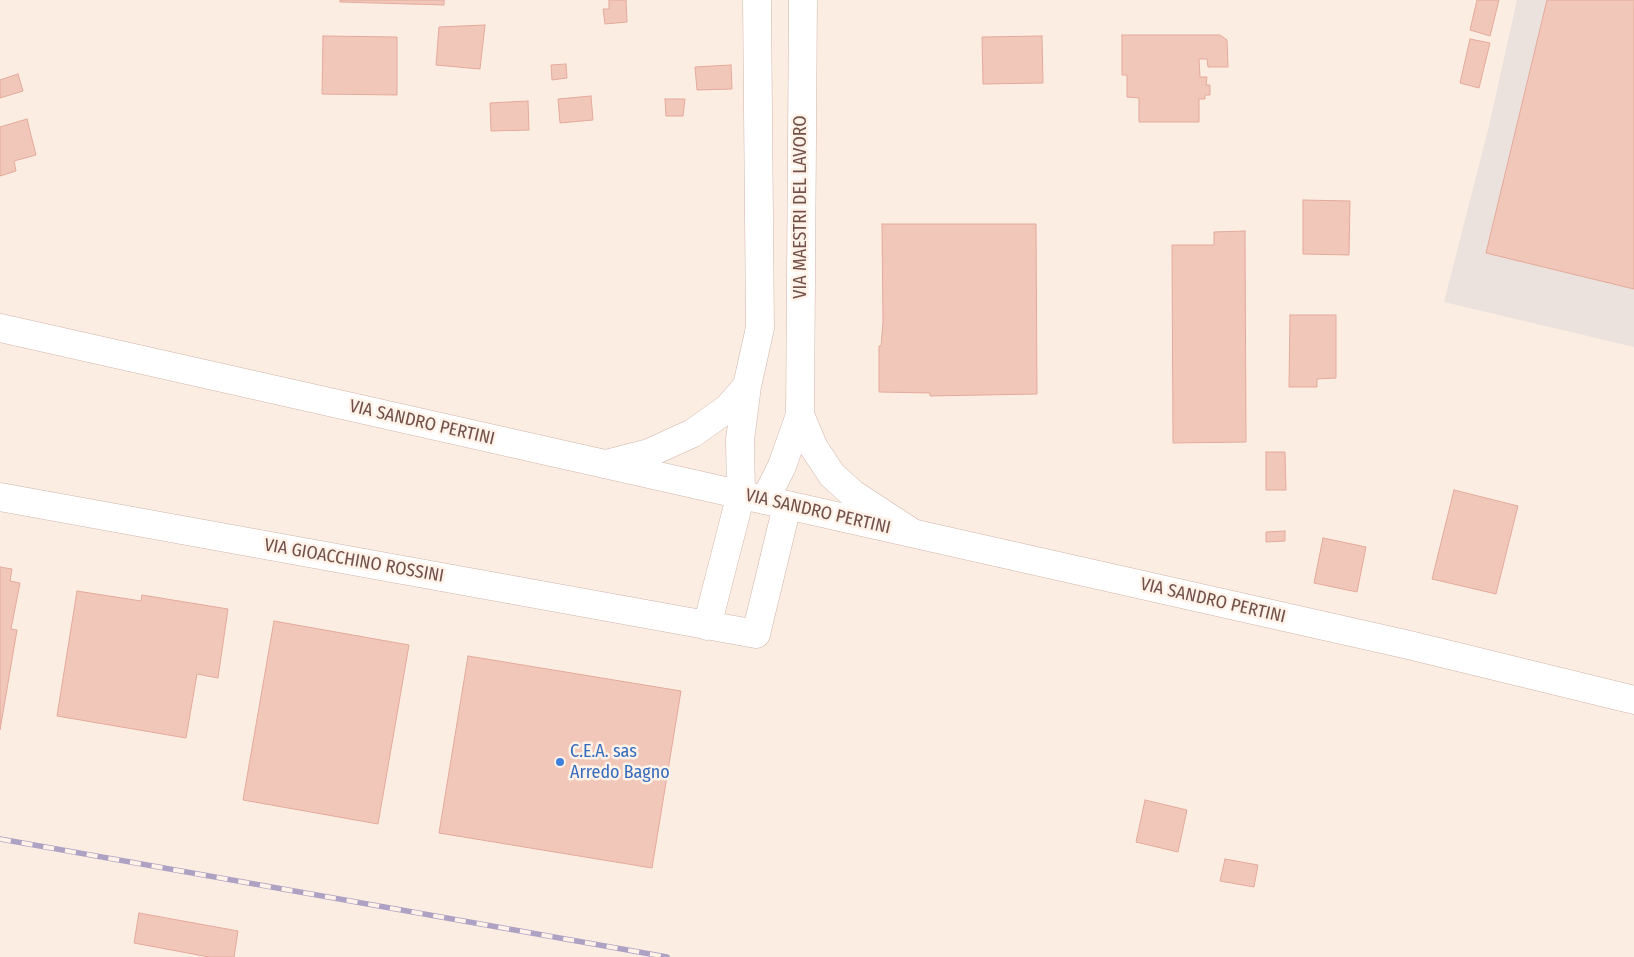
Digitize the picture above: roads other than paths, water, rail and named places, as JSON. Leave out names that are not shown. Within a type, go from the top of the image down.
[{"type":"street","points":[[708,626],[764,500],[740,440],[747,386],[760,328],[758,0]]},
{"type":"street","name":"VIA MAESTRI DEL LAVORO","points":[[764,500],[782,466],[800,415],[803,0]]},
{"type":"street","name":"VIA SANDRO PERTINI","points":[[0,328],[1409,645],[1634,700]]},
{"type":"street","points":[[606,464],[649,453],[692,433],[728,408],[747,386]]},
{"type":"street","name":"VIA MAESTRI DEL LAVORO","points":[[800,415],[814,448],[832,475],[853,494],[913,533]]},
{"type":"street","name":"VIA GIOACCHINO ROSSINI","points":[[0,497],[756,634],[764,500]]},
{"type":"railway","points":[[0,839],[667,957]]},
{"type":"place","name":"C.E.A. sas Arredo Bagno","points":[[560,762]]}]
